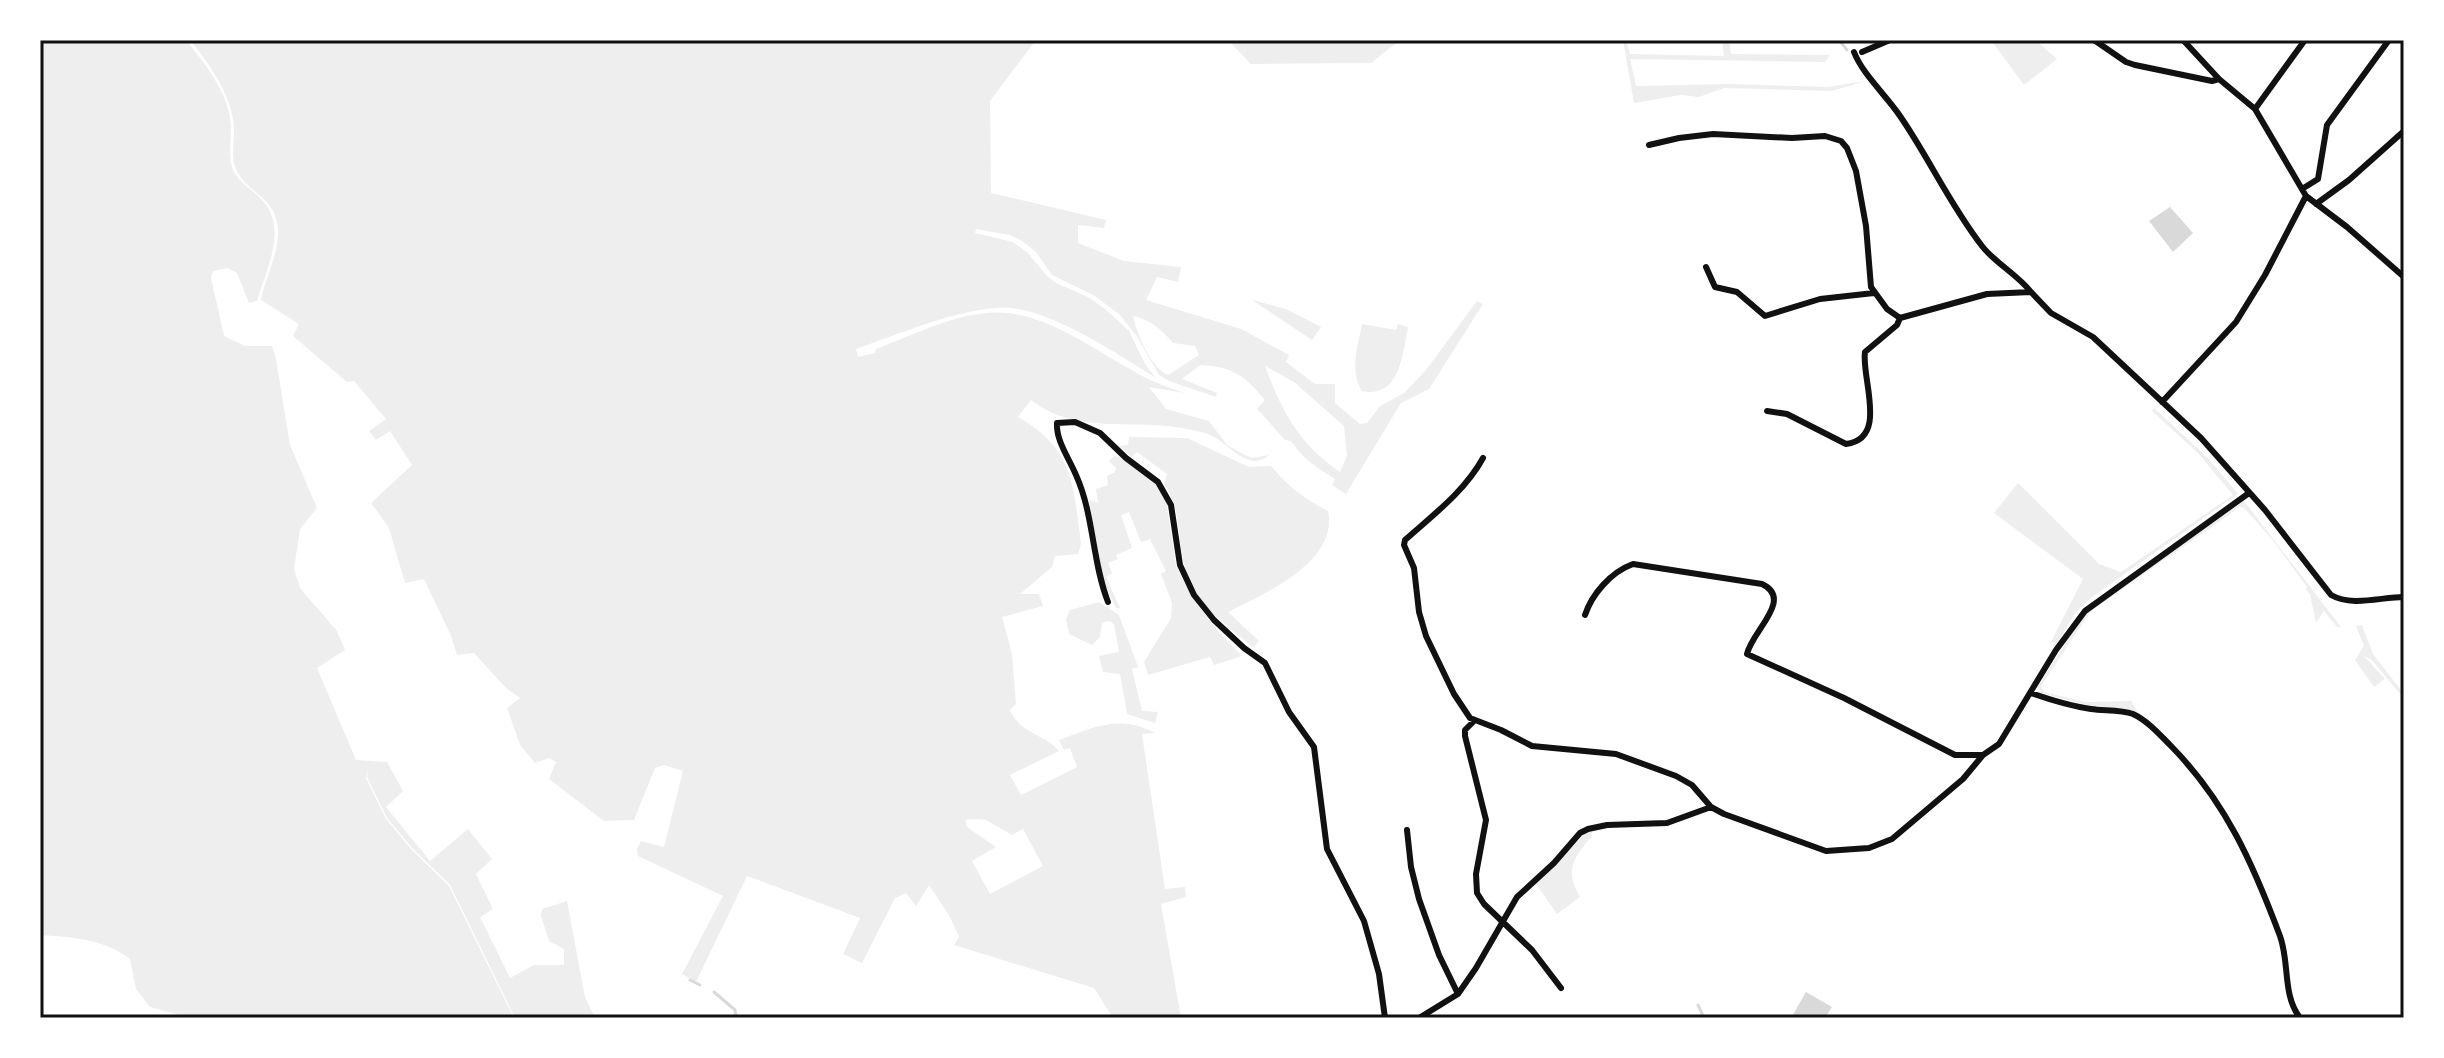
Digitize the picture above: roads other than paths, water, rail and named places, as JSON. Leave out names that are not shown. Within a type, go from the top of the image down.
[{"type":"street","points":[[1890,40],[1858,52],[1868,76],[1883,91],[1910,130],[1956,209],[1983,248],[2051,313],[2093,337],[2214,452],[2278,525],[2331,595],[2354,601],[2404,596]]},
{"type":"street","points":[[2094,40],[2126,62],[2212,81],[2219,79]]},
{"type":"street","points":[[2183,40],[2219,79],[2255,109],[2304,193],[2404,277]]},
{"type":"street","points":[[2255,109],[2305,40]]},
{"type":"street","points":[[2162,402],[2236,322],[2265,275],[2304,193],[2318,179],[2327,125],[2389,40]]},
{"type":"street","points":[[2316,204],[2349,180],[2404,131]]},
{"type":"street","points":[[1649,145],[1713,134],[1792,138],[1825,136],[1841,141],[1856,171],[1866,226],[1870,280],[1874,293],[1894,316],[1900,318],[2004,291],[2031,292]]},
{"type":"street","points":[[1706,267],[1715,287],[1737,292],[1763,316],[1820,299],[1874,293]]},
{"type":"street","points":[[1767,411],[1787,414],[1846,444],[1859,440],[1872,417],[1865,352],[1897,325],[1900,318]]},
{"type":"street","points":[[1108,602],[1078,478],[1059,440],[1056,427],[1061,421],[1075,422],[1100,433],[1158,482],[1171,505],[1180,565],[1194,595],[1224,630],[1265,663],[1289,712],[1314,747],[1327,849],[1364,921],[1379,974],[1385,1018]]},
{"type":"street","points":[[1483,458],[1475,472],[1435,515],[1405,540],[1404,545],[1414,568],[1419,612],[1426,636],[1459,703],[1474,721],[1543,749],[1597,751],[1642,763],[1685,780],[1711,807],[1826,851],[1869,848],[1892,839],[1914,822],[1963,779],[1983,755],[1999,744],[2056,650],[2089,606],[2249,493]]},
{"type":"street","points":[[1585,615],[1594,594],[1625,567],[1633,564],[1762,584],[1774,594],[1775,605],[1747,654],[1844,698],[1955,755],[1983,755]]},
{"type":"street","points":[[2031,693],[2072,706],[2133,714],[2152,727],[2196,772],[2240,838],[2258,879],[2281,939],[2288,968],[2288,995],[2300,1018]]},
{"type":"street","points":[[1474,721],[1465,730],[1465,736],[1486,820],[1475,888],[1484,904],[1532,950],[1561,988]]},
{"type":"street","points":[[1419,1018],[1458,994],[1517,897],[1554,863],[1580,833],[1607,825],[1667,823],[1711,807]]},
{"type":"street","points":[[1407,830],[1419,899],[1439,955],[1458,994]]},
{"type":"waterway","points":[[1839,40],[1847,50]]},
{"type":"waterway","points":[[690,980],[700,985]]},
{"type":"waterway","points":[[714,992],[735,1010],[736,1018]]},
{"type":"waterway","points":[[1698,1005],[1704,1018]]}]
